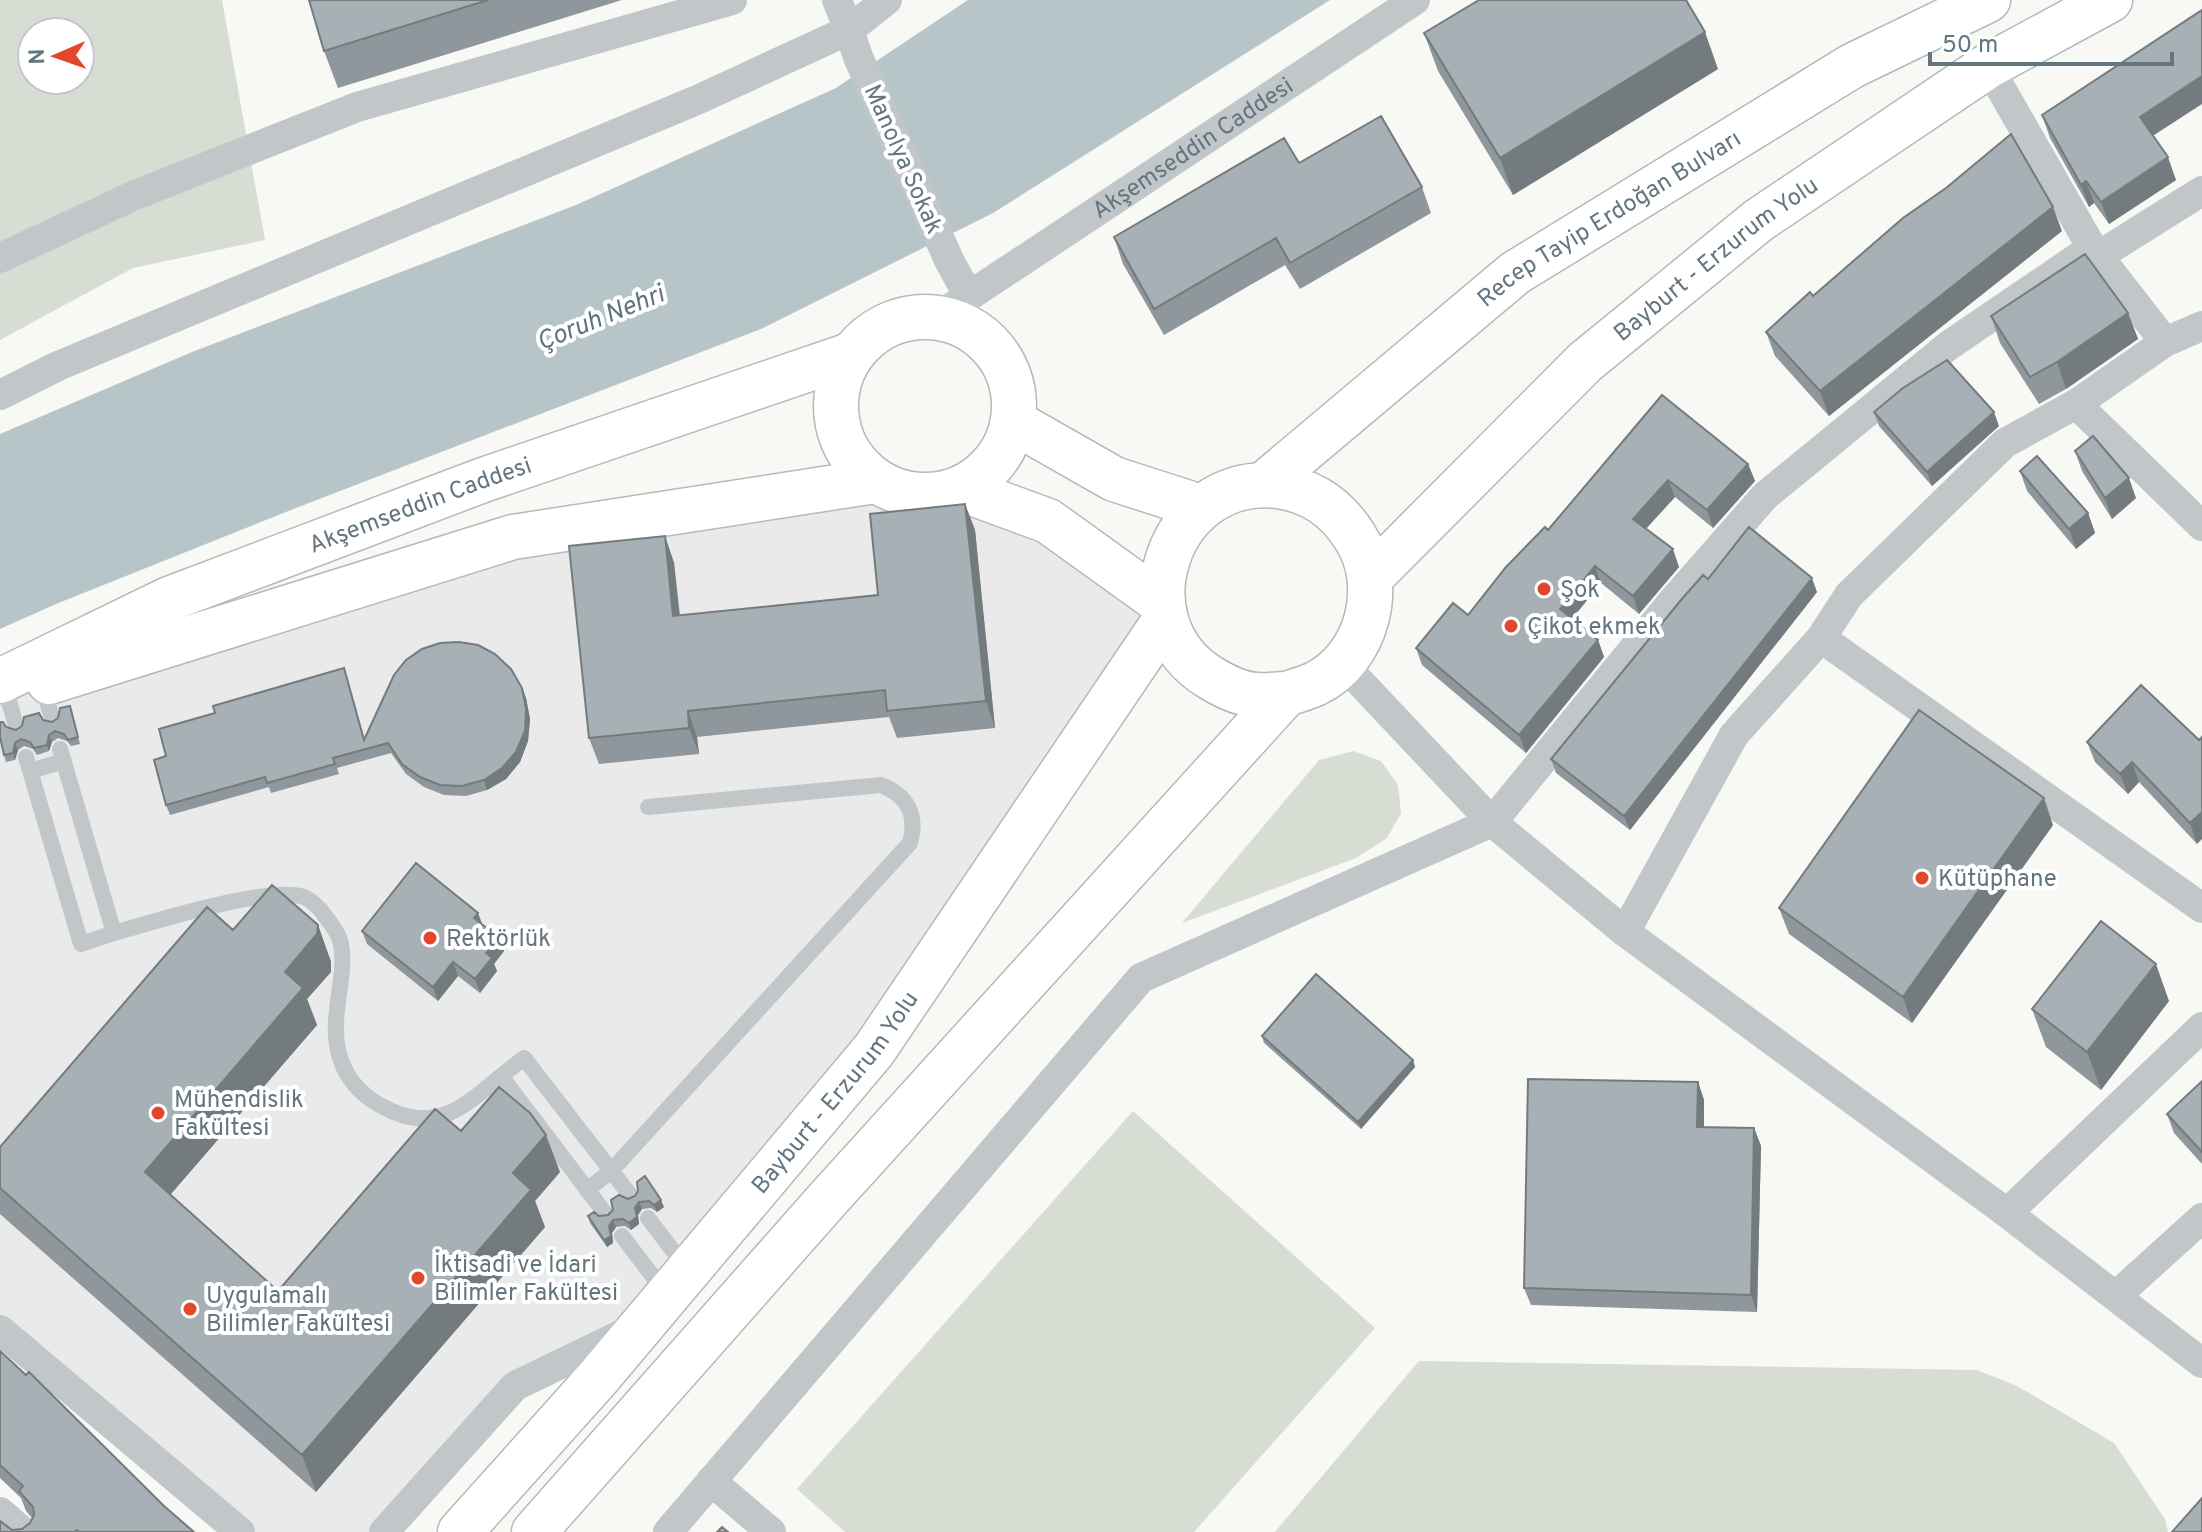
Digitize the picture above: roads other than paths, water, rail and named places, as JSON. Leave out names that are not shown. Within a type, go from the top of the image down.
[{"type":"main road","name":"Recep Tayip Erdoğan Bulvarı","points":[[1263,485],[1515,273],[1852,66],[1988,0]]},
{"type":"main road","name":"Bayburt - Erzurum Yolu","points":[[1371,577],[1585,362],[1759,220],[1988,66],[2110,0]]},
{"type":"main road","name":"Akşemseddin Caddesi","points":[[953,306],[998,354],[1013,386],[1014,422],[1004,450],[986,473],[961,489],[932,496],[902,493],[875,481],[850,456],[836,424],[837,388],[850,355],[874,331],[905,318],[953,306]]},
{"type":"main road","name":"Akşemseddin Caddesi","points":[[19,700],[155,606],[483,480],[850,355]]},
{"type":"main road","points":[[1014,422],[1114,479],[1201,507]]},
{"type":"main road","name":"Akşemseddin Caddesi","points":[[19,700],[513,537],[875,481]]},
{"type":"main road","name":"Bayburt - Erzurum Yolu","points":[[1263,485],[1294,488],[1322,501],[1346,521],[1362,547],[1371,577],[1370,608],[1360,638],[1342,663],[1317,683],[1286,694],[1255,695],[1226,687],[1199,671],[1178,648],[1164,612],[1164,567],[1177,534],[1201,507],[1230,491],[1263,485]]},
{"type":"main road","name":"Akşemseddin Caddesi","points":[[961,489],[1048,521],[1164,612]]},
{"type":"main road","name":"Bayburt - Erzurum Yolu","points":[[460,1532],[874,1050],[1164,612]]},
{"type":"main road","name":"Bayburt - Erzurum Yolu","points":[[534,1532],[827,1200],[1286,694]]},
{"type":"street","points":[[0,258],[133,196],[357,107],[732,0]]},
{"type":"street","name":"Manolya Sokak","points":[[837,0],[949,260],[953,306]]},
{"type":"street","points":[[0,395],[73,360],[697,100],[854,44],[887,0]]},
{"type":"street","name":"Akşemseddin Caddesi","points":[[953,306],[1415,0]]},
{"type":"street","points":[[1988,66],[2096,252],[2165,342]]},
{"type":"street","points":[[668,1532],[1141,978],[1492,822],[1672,602],[1765,496],[1948,346],[2096,252],[2202,191]]},
{"type":"street","points":[[1625,932],[1734,735],[1821,638],[1849,595],[2005,443],[2076,404],[2165,342],[2202,326]]},
{"type":"street","points":[[2076,404],[2202,526]]},
{"type":"street","points":[[1821,638],[2199,899]]},
{"type":"street","points":[[1342,663],[1492,822],[1625,932],[2117,1295],[2202,1363]]},
{"type":"street","points":[[2007,1213],[2202,1027]]},
{"type":"street","points":[[2117,1295],[2202,1218]]},
{"type":"street","points":[[384,1532],[515,1386],[665,1297]]},
{"type":"street","points":[[0,1330],[240,1532]]},
{"type":"street","points":[[711,1481],[771,1532]]},
{"type":"street","points":[[0,1512],[23,1532]]},
{"type":"lane","points":[[114,933],[62,755],[28,764],[81,944],[242,900],[285,895],[305,897],[320,908],[341,941],[343,965],[336,1014],[340,1063],[351,1082],[365,1096],[408,1118],[448,1115],[524,1058],[630,1195]]},
{"type":"lane","points":[[587,1190],[611,1171],[910,843],[913,833],[913,819],[903,797],[881,785],[648,807]]},
{"type":"lane","points":[[501,1076],[605,1213]]},
{"type":"lane","points":[[648,1218],[665,1297]]},
{"type":"lane","points":[[622,1236],[665,1297]]},
{"type":"water","name":"Çoruh Nehri","points":[[968,0],[1330,0],[993,213],[761,329],[296,508],[0,629],[0,434],[192,352],[576,205],[836,88]]},
{"type":"place","name":"Şok","points":[[1544,589]]},
{"type":"place","name":"Çikot ekmek","points":[[1511,626]]},
{"type":"place","name":"Kütüphane","points":[[1922,878]]},
{"type":"place","name":"Rektörlük","points":[[430,938]]},
{"type":"place","name":"Mühendislik Fakültesi","points":[[158,1113]]},
{"type":"place","name":"İktisadi ve İdari Bilimler Fakültesi","points":[[418,1278]]},
{"type":"place","name":"Uygulamalı Bilimler Fakültesi","points":[[190,1309]]}]
